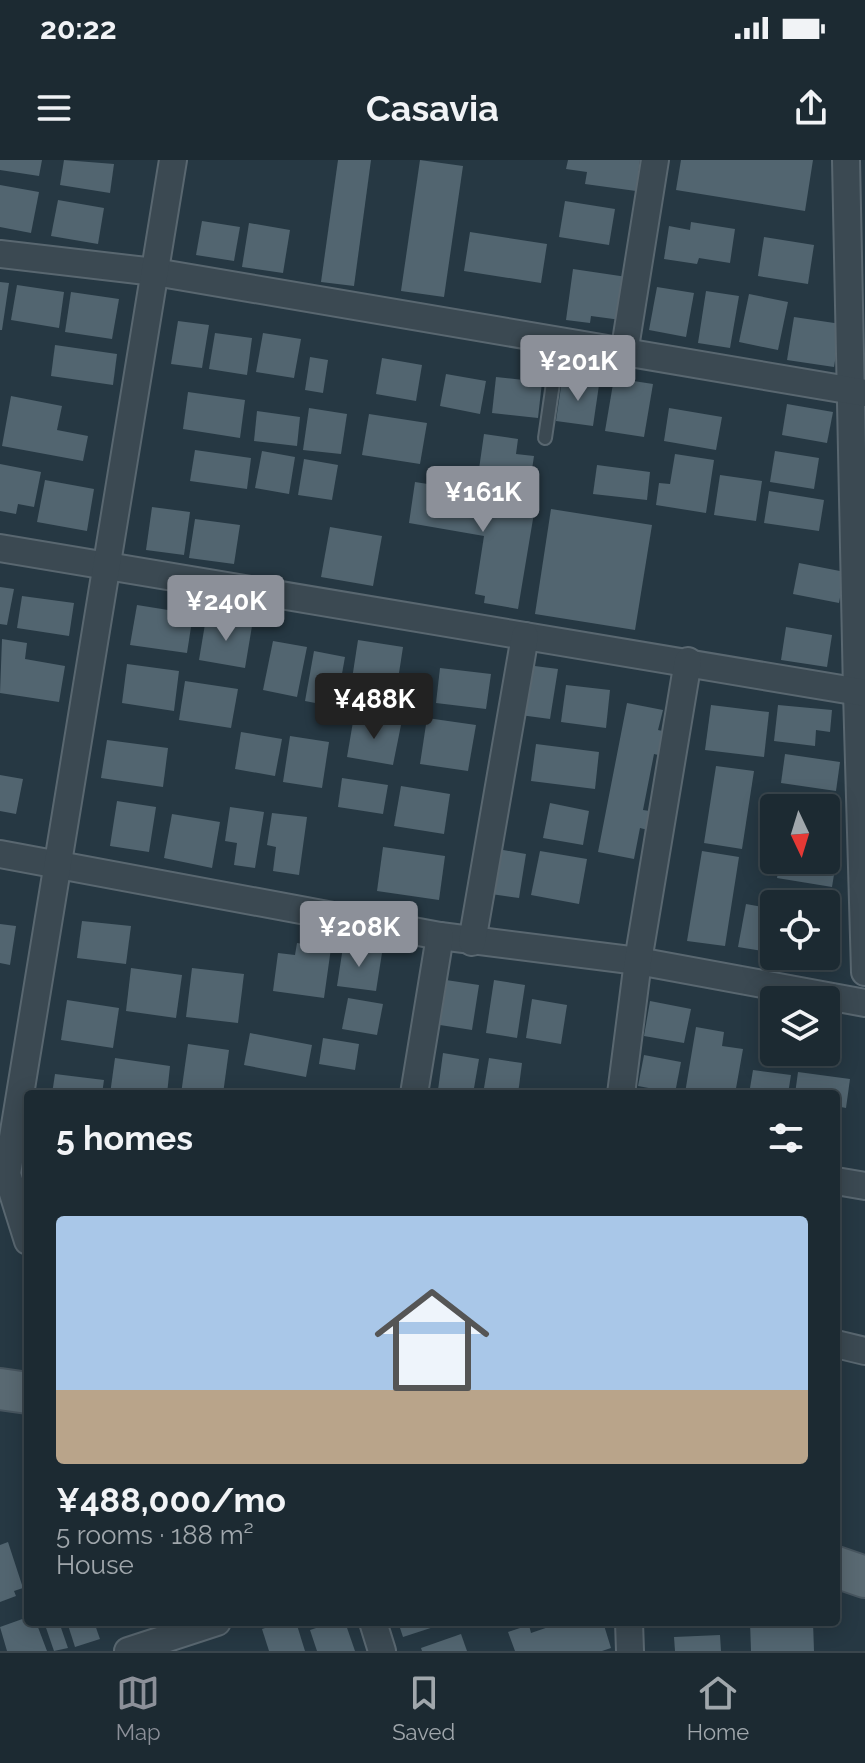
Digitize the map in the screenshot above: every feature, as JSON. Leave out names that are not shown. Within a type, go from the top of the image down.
[{"type":"main road","points":[[0,1389],[24,1392]]},
{"type":"main road","points":[[840,1568],[865,1577]]},
{"type":"street","points":[[24,1228],[7,1174],[173,160]]},
{"type":"street","points":[[624,354],[655,160]]},
{"type":"street","points":[[846,160],[856,218],[865,972]]},
{"type":"street","points":[[0,254],[155,272],[858,392]]},
{"type":"street","points":[[0,548],[861,692]]},
{"type":"street","points":[[472,942],[525,636]]},
{"type":"street","points":[[622,1090],[638,961],[688,661]]},
{"type":"street","points":[[0,854],[472,942],[638,961],[865,1003]]},
{"type":"street","points":[[415,1090],[440,936]]},
{"type":"street","points":[[840,1182],[865,1186]]},
{"type":"street","points":[[840,1345],[865,1351]]},
{"type":"street","points":[[128,1651],[154,1638],[201,1626]]},
{"type":"street","points":[[374,1626],[382,1651]]},
{"type":"street","points":[[629,1626],[630,1651]]},
{"type":"lane","points":[[545,438],[559,342]]},
{"type":"building","points":[[0,160],[42,160],[39,176],[0,170]]},
{"type":"building","points":[[64,160],[114,164],[110,193],[60,185]]},
{"type":"building","points":[[338,160],[371,160],[354,286],[321,282]]},
{"type":"building","points":[[420,160],[463,166],[444,297],[401,291]]},
{"type":"building","points":[[568,160],[640,160],[636,191],[585,184],[587,172],[566,169]]},
{"type":"building","points":[[681,160],[813,160],[805,211],[676,190]]},
{"type":"building","points":[[0,185],[39,192],[31,233],[0,227]]},
{"type":"building","points":[[58,200],[104,208],[98,244],[51,236]]},
{"type":"building","points":[[565,201],[615,209],[609,245],[559,237]]},
{"type":"building","points":[[202,221],[240,227],[234,261],[196,255]]},
{"type":"building","points":[[691,222],[735,229],[730,263],[699,258],[697,264],[664,259],[669,226],[690,230]]},
{"type":"building","points":[[249,223],[290,230],[283,273],[242,267]]},
{"type":"building","points":[[470,232],[547,244],[541,283],[464,271]]},
{"type":"building","points":[[764,237],[814,245],[808,284],[758,276]]},
{"type":"building","points":[[573,269],[627,277],[621,320],[591,316],[590,323],[566,320]]},
{"type":"building","points":[[0,282],[9,283],[2,330],[0,330]]},
{"type":"building","points":[[17,285],[64,292],[59,328],[11,320]]},
{"type":"building","points":[[657,287],[694,293],[686,337],[649,330]]},
{"type":"building","points":[[706,291],[739,296],[730,348],[698,343]]},
{"type":"building","points":[[71,292],[119,299],[112,339],[65,332]]},
{"type":"building","points":[[749,294],[788,302],[778,350],[739,342]]},
{"type":"building","points":[[794,317],[841,324],[834,367],[787,360]]},
{"type":"building","points":[[178,321],[209,325],[202,368],[171,364]]},
{"type":"building","points":[[215,333],[252,338],[247,375],[209,369]]},
{"type":"building","points":[[263,333],[301,339],[294,378],[256,372]]},
{"type":"building","points":[[55,345],[117,354],[113,385],[51,376]]},
{"type":"building","points":[[310,357],[328,360],[323,393],[305,390]]},
{"type":"building","points":[[382,358],[422,365],[416,401],[376,394]]},
{"type":"building","points":[[446,374],[486,381],[480,414],[440,406]]},
{"type":"building","points":[[496,377],[542,382],[538,418],[492,413]]},
{"type":"building","points":[[614,378],[653,384],[644,437],[605,431]]},
{"type":"building","points":[[562,380],[599,385],[593,426],[556,421]]},
{"type":"building","points":[[188,392],[245,400],[240,438],[183,429]]},
{"type":"building","points":[[11,396],[62,406],[57,430],[88,436],[83,461],[2,446]]},
{"type":"building","points":[[787,404],[833,412],[827,443],[782,435]]},
{"type":"building","points":[[309,408],[347,414],[341,454],[303,450]]},
{"type":"building","points":[[669,408],[722,417],[716,450],[664,441]]},
{"type":"building","points":[[257,411],[300,417],[297,446],[254,441]]},
{"type":"building","points":[[369,414],[427,423],[420,464],[362,455]]},
{"type":"building","points":[[484,434],[518,439],[516,454],[534,456],[530,483],[478,476]]},
{"type":"building","points":[[195,450],[251,458],[247,489],[190,481]]},
{"type":"building","points":[[262,451],[295,457],[289,494],[255,488]]},
{"type":"building","points":[[775,451],[819,458],[814,489],[770,482]]},
{"type":"building","points":[[675,454],[714,460],[706,513],[656,505],[659,483],[670,484]]},
{"type":"building","points":[[304,459],[338,465],[332,500],[298,495]]},
{"type":"building","points":[[0,464],[41,472],[34,507],[18,504],[16,514],[0,511]]},
{"type":"building","points":[[597,465],[650,472],[647,500],[593,494]]},
{"type":"building","points":[[720,475],[762,481],[756,521],[714,515]]},
{"type":"building","points":[[45,480],[94,489],[87,531],[37,522]]},
{"type":"building","points":[[415,482],[536,501],[518,609],[484,603],[485,596],[475,594],[484,536],[409,523]]},
{"type":"building","points":[[769,491],[824,500],[819,531],[764,523]]},
{"type":"building","points":[[152,507],[190,512],[184,555],[146,550]]},
{"type":"building","points":[[551,509],[652,525],[635,630],[535,614]]},
{"type":"building","points":[[195,519],[240,525],[234,564],[189,558]]},
{"type":"building","points":[[330,527],[382,536],[373,586],[321,577]]},
{"type":"building","points":[[799,563],[845,572],[839,603],[793,594]]},
{"type":"building","points":[[0,587],[14,589],[7,625],[0,624]]},
{"type":"building","points":[[22,596],[74,603],[69,636],[17,628]]},
{"type":"building","points":[[137,605],[193,614],[187,653],[130,645]]},
{"type":"building","points":[[206,618],[252,626],[245,668],[199,660]]},
{"type":"building","points":[[786,627],[832,635],[827,667],[781,660]]},
{"type":"building","points":[[2,639],[27,643],[25,659],[65,666],[59,702],[0,693]]},
{"type":"building","points":[[358,640],[403,647],[395,699],[350,692]]},
{"type":"building","points":[[273,641],[307,647],[297,697],[263,690]]},
{"type":"building","points":[[314,651],[345,657],[336,707],[305,701]]},
{"type":"building","points":[[127,664],[179,671],[174,711],[122,703]]},
{"type":"building","points":[[527,665],[558,669],[550,719],[520,715]]},
{"type":"building","points":[[440,668],[491,674],[486,709],[436,703]]},
{"type":"building","points":[[185,681],[238,689],[231,728],[179,720]]},
{"type":"building","points":[[566,685],[610,690],[606,728],[561,722]]},
{"type":"building","points":[[627,703],[663,710],[658,730],[672,733],[667,757],[654,754],[643,810],[656,812],[652,831],[640,828],[634,859],[598,852]]},
{"type":"building","points":[[711,705],[769,712],[764,757],[705,750]]},
{"type":"building","points":[[778,705],[832,710],[830,732],[816,730],[815,746],[774,741]]},
{"type":"building","points":[[354,716],[401,725],[393,765],[347,757]]},
{"type":"building","points":[[427,718],[476,725],[468,771],[420,764]]},
{"type":"building","points":[[241,732],[282,739],[275,776],[235,769]]},
{"type":"building","points":[[290,736],[329,742],[322,788],[283,782]]},
{"type":"building","points":[[107,740],[168,748],[163,787],[101,778]]},
{"type":"building","points":[[536,744],[599,752],[595,789],[531,781]]},
{"type":"building","points":[[785,754],[840,762],[836,791],[781,783]]},
{"type":"building","points":[[716,766],[754,771],[742,849],[704,843]]},
{"type":"building","points":[[0,775],[23,779],[16,814],[0,811]]},
{"type":"building","points":[[342,778],[388,785],[383,814],[338,807]]},
{"type":"building","points":[[401,786],[450,794],[444,834],[394,826]]},
{"type":"building","points":[[117,801],[156,807],[149,852],[110,846]]},
{"type":"building","points":[[550,803],[589,811],[583,845],[543,838]]},
{"type":"building","points":[[230,807],[264,812],[255,868],[234,865],[237,843],[225,841]]},
{"type":"building","points":[[272,813],[307,817],[299,875],[273,871],[276,847],[267,845]]},
{"type":"building","points":[[172,814],[220,822],[212,868],[164,858]]},
{"type":"building","points":[[383,847],[445,856],[439,900],[377,891]]},
{"type":"building","points":[[498,849],[526,854],[519,898],[491,894]]},
{"type":"building","points":[[540,851],[587,859],[579,904],[531,895]]},
{"type":"building","points":[[702,851],[739,857],[725,946],[687,941]]},
{"type":"building","points":[[778,874],[834,874],[832,887],[777,878]]},
{"type":"building","points":[[746,904],[760,906],[760,951],[738,947]]},
{"type":"building","points":[[82,921],[131,926],[126,964],[77,958]]},
{"type":"building","points":[[0,924],[16,926],[10,965],[0,963]]},
{"type":"building","points":[[297,943],[331,948],[324,998],[273,991],[278,953],[295,955]]},
{"type":"building","points":[[343,947],[382,953],[376,991],[337,986]]},
{"type":"building","points":[[131,968],[182,975],[176,1018],[126,1011]]},
{"type":"building","points":[[192,968],[244,974],[238,1023],[186,1017]]},
{"type":"building","points":[[446,980],[479,985],[472,1030],[440,1025]]},
{"type":"building","points":[[494,980],[525,985],[517,1038],[486,1033]]},
{"type":"building","points":[[348,998],[383,1004],[377,1035],[342,1029]]},
{"type":"building","points":[[532,999],[567,1005],[561,1044],[526,1038]]},
{"type":"building","points":[[67,1000],[119,1008],[113,1048],[61,1040]]},
{"type":"building","points":[[650,1001],[691,1009],[684,1043],[644,1036]]},
{"type":"building","points":[[696,1027],[724,1032],[722,1046],[743,1049],[736,1090],[686,1090]]},
{"type":"building","points":[[250,1033],[312,1045],[306,1077],[244,1065]]},
{"type":"building","points":[[323,1038],[359,1044],[355,1070],[319,1064]]},
{"type":"building","points":[[188,1044],[229,1050],[224,1090],[182,1090]]},
{"type":"building","points":[[443,1053],[479,1059],[474,1090],[438,1090]]},
{"type":"building","points":[[644,1055],[681,1062],[676,1090],[638,1086]]},
{"type":"building","points":[[115,1058],[170,1066],[167,1090],[111,1090]]},
{"type":"building","points":[[489,1058],[522,1063],[519,1090],[484,1090]]},
{"type":"building","points":[[753,1070],[791,1075],[789,1090],[750,1090]]},
{"type":"building","points":[[798,1072],[850,1079],[846,1108],[840,1107],[840,1090],[796,1090]]},
{"type":"building","points":[[55,1074],[104,1080],[103,1090],[53,1090]]},
{"type":"building","points":[[8,1542],[23,1588],[14,1591],[16,1596],[0,1602],[0,1545]]},
{"type":"building","points":[[24,1618],[24,1626],[38,1626],[47,1651],[7,1651],[0,1627]]},
{"type":"building","points":[[45,1626],[60,1626],[68,1648],[54,1651]]},
{"type":"building","points":[[68,1626],[95,1626],[100,1639],[75,1647]]},
{"type":"building","points":[[297,1626],[305,1651],[269,1651],[262,1629]]},
{"type":"building","points":[[322,1626],[346,1626],[355,1651],[317,1651],[310,1630]]},
{"type":"building","points":[[399,1626],[437,1626],[403,1637]]},
{"type":"building","points":[[529,1626],[531,1633],[551,1626],[604,1626],[611,1648],[602,1651],[515,1651],[508,1632]]},
{"type":"building","points":[[750,1626],[813,1626],[814,1651],[751,1651]]},
{"type":"building","points":[[461,1634],[467,1651],[422,1651],[421,1648]]},
{"type":"building","points":[[720,1635],[721,1651],[675,1651],[674,1637]]}]
